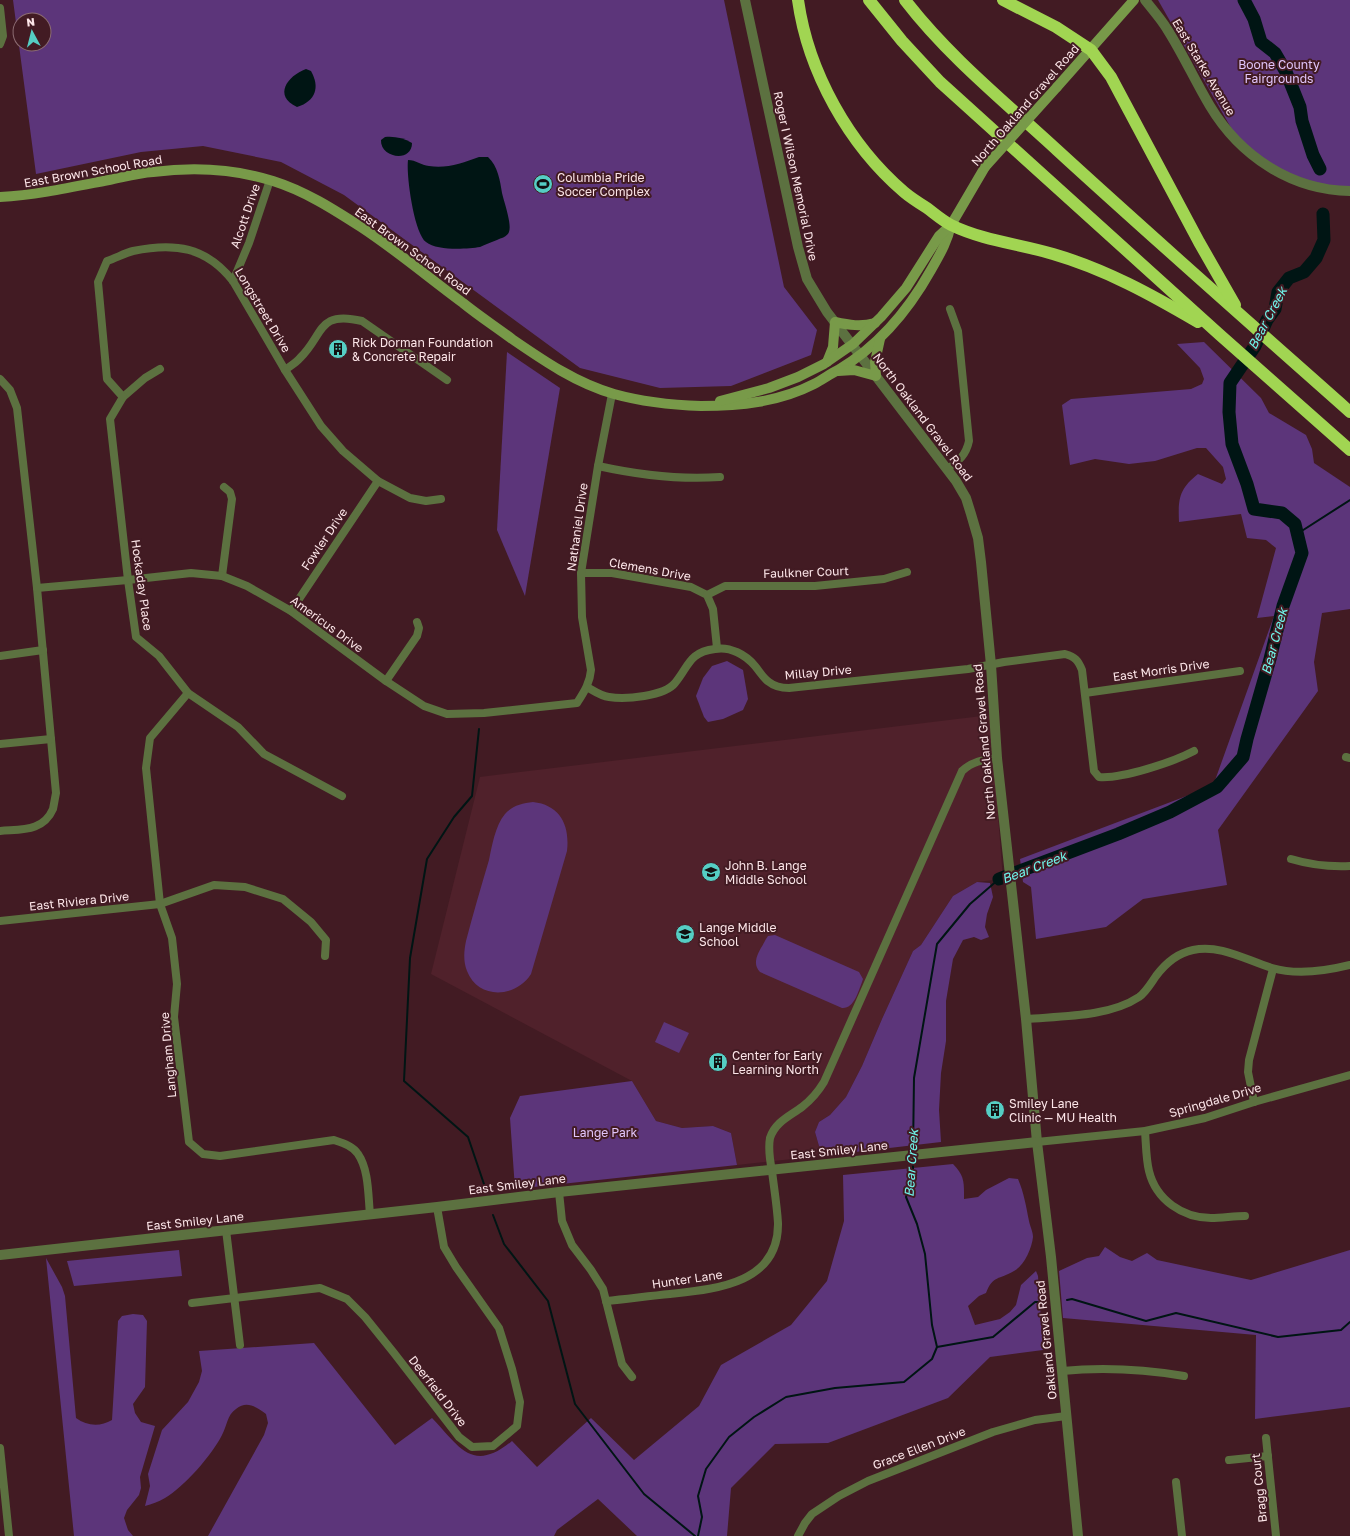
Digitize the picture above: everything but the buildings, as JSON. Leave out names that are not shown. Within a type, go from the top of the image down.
[{"type":"highway","points":[[798,0],[810,50],[824,86],[851,134],[873,161],[905,193],[951,225],[984,237],[1053,254],[1086,265],[1148,293],[1220,334]]},
{"type":"highway","points":[[868,0],[902,41],[940,82],[1350,450]]},
{"type":"highway","points":[[905,0],[920,20],[964,65],[1087,178],[1350,412]]},
{"type":"highway","points":[[1003,0],[1056,27],[1091,50],[1111,78],[1199,242],[1241,315]]},
{"type":"main road","name":"North Oakland Gravel Road","points":[[853,344],[876,322],[906,288],[939,236],[951,225],[985,167],[1091,50],[1134,0]]},
{"type":"main road","name":"East Brown School Road","points":[[0,197],[48,192],[152,172],[203,169],[238,172],[270,180],[293,188],[327,205],[381,240],[466,306],[540,358],[566,374],[612,394],[670,405],[700,406],[720,406],[768,400],[790,394],[813,384],[861,355],[880,339],[897,321],[922,287],[948,240],[951,225]]},
{"type":"main road","points":[[827,362],[833,347],[835,322],[852,326],[866,325],[876,322]]},
{"type":"main road","points":[[836,371],[854,370],[876,376],[875,362],[880,339]]},
{"type":"main road","name":"East Brown School Road","points":[[700,406],[769,388],[798,377],[827,362],[853,344]]},
{"type":"street","name":"Roger I Wilson Memorial Drive","points":[[745,0],[801,260],[812,288],[835,322],[853,344]]},
{"type":"street","name":"East Starke Avenue","points":[[1145,0],[1167,27],[1210,106],[1223,126],[1242,147],[1275,171],[1286,177],[1301,183],[1324,188],[1350,191]]},
{"type":"street","points":[[0,8],[3,36],[0,44]]},
{"type":"street","name":"Alcott Drive","points":[[233,281],[249,243],[270,180]]},
{"type":"street","name":"Longstreet Drive","points":[[123,397],[107,379],[98,282],[107,261],[132,251],[161,247],[184,248],[205,256],[223,269],[233,281],[285,370],[321,426],[343,451],[378,481],[410,498],[426,501],[441,499]]},
{"type":"street","points":[[947,469],[960,460],[967,450],[969,441],[958,331],[950,309]]},
{"type":"street","points":[[285,370],[300,358],[323,324],[334,320],[354,319],[362,321],[447,380]]},
{"type":"street","name":"North Oakland Gravel Road","points":[[853,344],[956,481],[966,498],[978,538],[991,665],[997,758],[1026,1019],[1037,1142]]},
{"type":"street","name":"Hockaday Place","points":[[160,369],[145,378],[123,397],[110,419],[128,580],[136,636],[159,656],[188,693],[238,727],[264,754],[342,796]]},
{"type":"street","points":[[0,379],[10,390],[17,408],[37,588],[56,793],[52,809],[43,824],[28,829],[0,831]]},
{"type":"street","name":"Nathaniel Drive","points":[[587,687],[591,670],[582,617],[583,558],[598,466],[612,394]]},
{"type":"street","points":[[598,466],[644,475],[671,478],[720,477]]},
{"type":"street","name":"Fowler Drive","points":[[291,611],[378,481]]},
{"type":"street","points":[[222,576],[232,499],[230,492],[224,487]]},
{"type":"street","name":"Americus Drive","points":[[37,588],[128,580],[191,572],[222,576],[247,586],[291,611],[386,681],[424,706],[447,714],[484,714],[576,703],[587,687]]},
{"type":"street","name":"Faulkner Court","points":[[707,595],[725,586],[822,585],[884,579],[907,572]]},
{"type":"street","name":"Clemens Drive","points":[[582,573],[612,573],[691,587],[707,595]]},
{"type":"street","points":[[587,687],[601,695],[616,698],[663,692],[676,683],[686,665],[692,659],[700,653],[717,648],[713,609],[707,595]]},
{"type":"street","points":[[386,681],[417,636],[419,628],[417,622]]},
{"type":"street","name":"Millay Drive","points":[[717,648],[740,653],[749,659],[761,675],[769,682],[778,687],[789,688],[945,672],[1065,654],[1078,661],[1082,670],[1094,771],[1099,777],[1110,778],[1180,758],[1194,751]]},
{"type":"street","points":[[0,656],[43,650]]},
{"type":"street","name":"East Morris Drive","points":[[1085,693],[1240,671]]},
{"type":"street","name":"Langham Drive","points":[[188,693],[150,738],[146,768],[160,904],[172,938],[177,984],[174,1017],[190,1142],[204,1154],[220,1156],[334,1140],[349,1145],[358,1154],[366,1172],[370,1214]]},
{"type":"street","points":[[0,744],[51,739]]},
{"type":"street","name":"Hunter Lane","points":[[606,1301],[713,1289],[734,1283],[754,1272],[767,1259],[776,1242],[778,1223],[769,1155],[770,1139],[773,1131],[787,1117],[818,1093],[824,1082],[962,771],[976,761],[997,758]]},
{"type":"street","points":[[1291,859],[1311,865],[1350,866]]},
{"type":"street","name":"East Riviera Drive","points":[[0,921],[160,904],[214,885],[245,888],[283,899],[311,922],[326,940],[325,956]]},
{"type":"street","points":[[1026,1019],[1110,1011],[1126,1005],[1140,996],[1166,965],[1178,956],[1192,950],[1209,948],[1227,951],[1273,968],[1295,971],[1316,971],[1350,965]]},
{"type":"street","points":[[1254,1102],[1248,1072],[1249,1060],[1273,968]]},
{"type":"street","name":"Springdale Drive","points":[[1037,1142],[1145,1131],[1205,1118],[1254,1102],[1350,1077]]},
{"type":"street","points":[[1145,1131],[1149,1172],[1157,1190],[1170,1205],[1188,1215],[1210,1218],[1245,1216]]},
{"type":"street","name":"East Smiley Lane","points":[[0,1255],[437,1207],[559,1192],[772,1171],[1037,1142]]},
{"type":"street","name":"Oakland Gravel Road","points":[[1037,1142],[1078,1536]]},
{"type":"street","points":[[559,1192],[562,1221],[572,1244],[591,1270],[602,1289],[622,1364],[632,1377]]},
{"type":"street","name":"Deerfield Drive","points":[[192,1303],[320,1288],[347,1298],[365,1317],[459,1437],[472,1447],[493,1446],[517,1426],[520,1402],[512,1369],[499,1328],[456,1267],[444,1247],[437,1207]]},
{"type":"street","points":[[226,1230],[240,1345]]},
{"type":"street","points":[[1062,1372],[1084,1369],[1123,1368],[1184,1376]]},
{"type":"street","name":"Grace Ellen Drive","points":[[798,1536],[812,1514],[839,1496],[868,1481],[993,1432],[1034,1420],[1066,1416]]},
{"type":"street","name":"Bragg Court","points":[[1266,1438],[1276,1536]]},
{"type":"street","points":[[0,1448],[9,1536]]},
{"type":"street","points":[[1229,1460],[1268,1456]]},
{"type":"street","points":[[1176,1482],[1182,1536]]},
{"type":"shaded area","points":[[306,69],[311,71],[316,88],[312,97],[308,101],[297,107],[286,97],[284,92],[285,86],[293,76]]},
{"type":"shaded area","points":[[385,137],[399,138],[409,141],[412,143],[411,149],[407,154],[402,156],[390,154],[385,151],[382,146],[381,140]]},
{"type":"shaded area","points":[[479,157],[488,157],[496,169],[509,219],[510,228],[508,234],[502,238],[474,248],[444,248],[431,245],[422,237],[418,228],[408,178],[408,160],[435,167],[442,167]]},
{"type":"shaded area","name":"Lange Middle School","points":[[990,715],[1003,879],[977,882],[953,896],[921,945],[913,951],[862,1066],[846,1097],[830,1115],[819,1122],[815,1132],[819,1146],[829,1155],[737,1165],[731,1133],[713,1126],[682,1128],[656,1121],[632,1081],[431,974],[480,777]]},
{"type":"green space","name":"Columbia Pride Soccer Complex","points":[[13,0],[724,0],[784,287],[817,330],[811,355],[731,386],[660,388],[580,368],[344,195],[281,162],[203,146],[141,152],[36,174],[20,52],[52,52],[52,12],[15,12]]},
{"type":"green space","name":"Boone County Fairgrounds","points":[[1158,0],[1350,0],[1350,187],[1309,185],[1242,147]]},
{"type":"green space","points":[[1204,342],[1261,398],[1269,413],[1306,435],[1312,449],[1314,463],[1350,487],[1350,609],[1322,613],[1314,662],[1318,691],[1218,830],[1227,885],[1143,899],[1106,927],[1036,939],[1031,887],[1023,882],[1020,859],[1213,786],[1274,616],[1257,618],[1276,548],[1266,540],[1247,538],[1241,514],[1179,522],[1181,495],[1192,479],[1198,474],[1222,484],[1226,479],[1223,467],[1206,448],[1197,448],[1155,461],[1129,464],[1095,459],[1070,465],[1062,405],[1071,399],[1191,389],[1202,384],[1204,379],[1200,368],[1177,344]]},
{"type":"green space","points":[[507,352],[560,388],[525,596],[497,530]]},
{"type":"green space","points":[[727,661],[743,670],[748,699],[743,710],[723,719],[708,722],[704,717],[696,696],[703,678],[712,666]]},
{"type":"green space","points":[[533,802],[550,807],[561,818],[567,833],[567,851],[531,974],[516,988],[498,992],[488,991],[480,987],[472,980],[467,971],[464,956],[466,941],[489,860],[494,836],[499,824],[505,814],[514,807]]},
{"type":"green space","points":[[977,882],[990,883],[993,897],[987,914],[985,927],[989,937],[981,940],[974,937],[963,940],[953,959],[946,1001],[946,1041],[941,1073],[939,1110],[941,1142],[829,1155],[819,1146],[815,1132],[819,1122],[830,1115],[846,1097],[862,1066],[913,951],[921,945],[953,896]]},
{"type":"green space","points":[[775,935],[859,972],[863,979],[853,1003],[846,1008],[842,1008],[760,972],[756,964],[757,956],[768,936]]},
{"type":"green space","points":[[664,1022],[689,1033],[679,1053],[655,1042]]},
{"type":"green space","name":"Lange Park","points":[[632,1081],[656,1121],[682,1128],[713,1126],[731,1133],[737,1165],[515,1189],[510,1118],[520,1096]]},
{"type":"green space","points":[[953,1164],[962,1176],[964,1199],[978,1197],[986,1190],[1009,1178],[1018,1179],[1033,1235],[1029,1251],[1018,1269],[991,1283],[986,1293],[979,1296],[968,1306],[975,1325],[1000,1319],[1010,1312],[1016,1305],[1021,1285],[1036,1271],[1038,1276],[1043,1350],[990,1357],[948,1398],[828,1443],[775,1444],[731,1488],[727,1536],[637,1536],[598,1499],[557,1530],[554,1536],[208,1536],[264,1435],[268,1423],[266,1414],[255,1407],[248,1405],[240,1406],[233,1411],[224,1432],[212,1452],[189,1479],[165,1498],[145,1506],[150,1486],[148,1474],[162,1430],[188,1402],[199,1382],[202,1371],[199,1351],[314,1343],[395,1445],[432,1418],[450,1438],[467,1452],[476,1456],[486,1455],[498,1451],[512,1441],[537,1467],[591,1418],[634,1460],[699,1406],[721,1365],[791,1325],[827,1281],[844,1221],[843,1175]]},
{"type":"green space","points":[[1105,1247],[1120,1257],[1132,1261],[1147,1253],[1157,1260],[1251,1280],[1350,1250],[1350,1407],[1255,1419],[1256,1335],[1063,1318],[1059,1271],[1087,1258],[1099,1256]]},
{"type":"green space","points":[[179,1250],[182,1276],[74,1286],[67,1261]]},
{"type":"green space","points":[[46,1258],[62,1287],[65,1296],[76,1418],[80,1421],[98,1425],[112,1420],[118,1321],[122,1316],[133,1314],[143,1315],[147,1321],[145,1387],[133,1404],[135,1413],[141,1422],[155,1426],[140,1477],[141,1488],[139,1495],[127,1510],[124,1518],[128,1530],[133,1536],[74,1536]]},
{"type":"waterway","name":"Bear Creek","points":[[1244,0],[1254,19],[1261,42],[1275,53],[1286,72],[1300,107],[1302,121],[1313,155],[1320,169]]},
{"type":"waterway","name":"Bear Creek","points":[[999,879],[1118,834],[1170,812],[1217,787],[1243,757],[1283,606],[1302,553],[1295,524],[1282,513],[1254,509],[1247,484],[1232,444],[1229,412],[1230,383],[1255,346],[1267,320],[1275,309],[1278,292],[1289,278],[1304,272],[1316,258],[1324,240],[1323,214]]},
{"type":"waterway","points":[[1297,534],[1350,500]]},
{"type":"waterway","points":[[479,729],[472,796],[454,817],[427,859],[410,958],[404,1081],[468,1137],[486,1190]]},
{"type":"waterway","name":"Bear Creek","points":[[913,1152],[914,1078],[937,944],[970,904],[999,879]]},
{"type":"waterway","name":"Bear Creek","points":[[698,1536],[702,1517],[698,1496],[706,1469],[729,1437],[754,1417],[786,1397],[835,1388],[904,1382],[932,1359],[937,1347],[932,1325],[925,1254],[917,1224],[906,1197],[913,1171],[913,1159]]},
{"type":"waterway","points":[[493,1215],[504,1244],[548,1301],[575,1404],[644,1494],[695,1536]]},
{"type":"waterway","points":[[1067,1300],[1072,1299],[1146,1321],[1176,1313],[1278,1337],[1341,1330],[1350,1322]]},
{"type":"waterway","points":[[937,1347],[993,1337],[1035,1302],[1039,1302]]},
{"type":"place","name":"Columbia Pride Soccer Complex","points":[[543,184]]},
{"type":"place","name":"Rick Dorman Foundation & Concrete Repair","points":[[338,349]]},
{"type":"place","name":"John B. Lange Middle School","points":[[711,872]]},
{"type":"place","name":"Lange Middle School","points":[[685,934]]},
{"type":"place","name":"Center for Early Learning North","points":[[718,1062]]},
{"type":"place","name":"Smiley Lane Clinic — MU Health","points":[[995,1110]]}]
